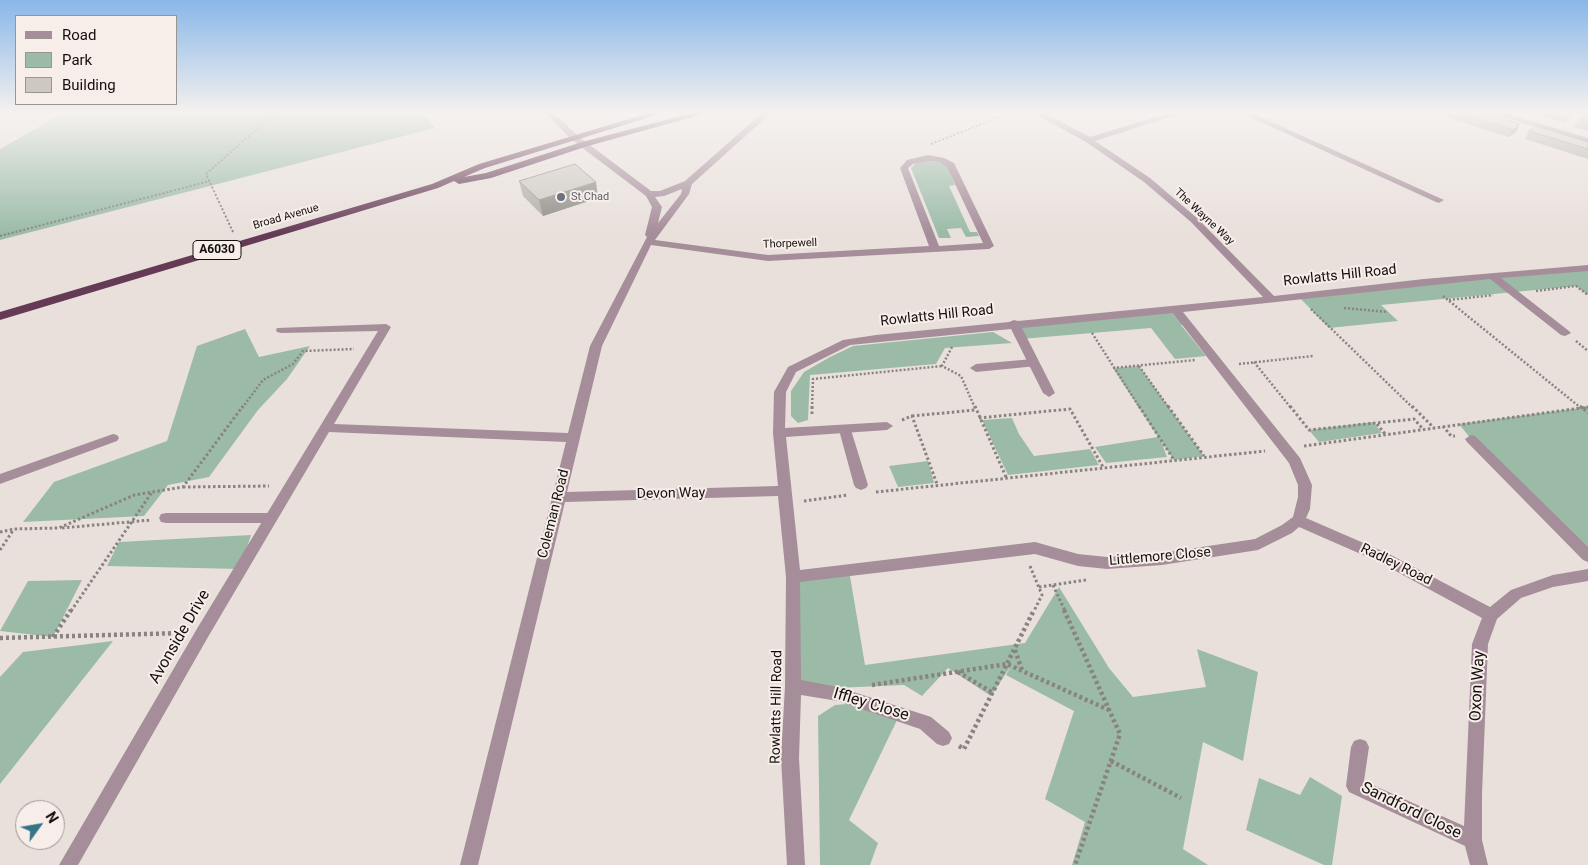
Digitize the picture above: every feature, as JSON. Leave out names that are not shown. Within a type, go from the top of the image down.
[{"type":"highway","name":"Broad Avenue","points":[[435,186],[482,166],[524,153]]},
{"type":"highway","name":"Broad Avenue","points":[[0,316],[435,186],[488,176],[557,153]]},
{"type":"street","points":[[597,153],[649,194],[657,207],[648,242]]},
{"type":"street","name":"Coleman Road","points":[[649,194],[661,194],[688,183],[720,153]]},
{"type":"street","name":"The Wayne Way","points":[[1109,153],[1164,195],[1212,239],[1271,299]]},
{"type":"street","points":[[1336,153],[1439,200]]},
{"type":"street","points":[[928,158],[910,162],[904,168],[935,249]]},
{"type":"street","name":"Thorpewell","points":[[648,242],[768,258],[989,246],[951,165],[941,160],[928,158]]},
{"type":"street","name":"Coleman Road","points":[[469,865],[596,346],[648,242],[685,194],[688,183]]},
{"type":"street","name":"Rowlatts Hill Road","points":[[796,865],[790,758],[793,686],[793,577],[779,433],[780,392],[792,370],[847,342],[1014,323],[1176,310],[1424,282],[1588,268]]},
{"type":"street","points":[[1493,277],[1566,333]]},
{"type":"street","points":[[1176,310],[1287,448],[1298,467],[1304,485],[1303,509],[1298,520]]},
{"type":"street","points":[[1014,323],[1049,393]]},
{"type":"street","name":"Avonside Drive","points":[[68,865],[202,632],[386,327],[281,330]]},
{"type":"street","points":[[976,368],[1033,363]]},
{"type":"street","points":[[779,433],[811,433],[887,426]]},
{"type":"street","points":[[326,428],[572,438]]},
{"type":"street","points":[[845,430],[858,490]]},
{"type":"street","points":[[0,479],[113,438]]},
{"type":"street","points":[[1471,439],[1588,556]]},
{"type":"street","name":"Devon Way","points":[[558,497],[784,497]]},
{"type":"street","points":[[166,518],[270,518]]},
{"type":"street","name":"Littlemore Close","points":[[793,577],[1035,548],[1078,560],[1107,563],[1162,559],[1258,544],[1287,529],[1298,520]]},
{"type":"street","name":"Radley Road","points":[[1298,520],[1392,562],[1491,615]]},
{"type":"street","name":"Oxon Way","points":[[1479,865],[1473,840],[1473,794],[1480,644],[1491,615],[1516,594],[1553,581],[1588,575]]},
{"type":"street","name":"Iffley Close","points":[[793,686],[838,694],[890,710],[925,723],[943,738]]},
{"type":"street","name":"Sandford Close","points":[[1360,747],[1355,786],[1473,840]]},
{"type":"path","points":[[229,153],[206,174],[239,244]]},
{"type":"path","points":[[926,153],[928,158]]},
{"type":"path","points":[[0,236],[210,181]]},
{"type":"path","points":[[1424,282],[1588,413]]},
{"type":"path","points":[[1298,296],[1434,428]]},
{"type":"path","points":[[942,366],[954,344],[955,330]]},
{"type":"path","points":[[1092,333],[1174,460]]},
{"type":"path","points":[[183,487],[263,380],[293,364],[304,351],[373,349]]},
{"type":"path","points":[[1113,368],[1218,362],[1254,362],[1313,356]]},
{"type":"path","points":[[1254,362],[1309,430],[1414,419],[1424,429]]},
{"type":"path","points":[[811,433],[813,379],[942,366],[961,376],[1006,477]]},
{"type":"path","points":[[1140,366],[1204,456]]},
{"type":"path","points":[[873,492],[1287,448],[1588,407]]},
{"type":"path","points":[[979,418],[1070,409],[1103,467]]},
{"type":"path","points":[[887,426],[912,416],[975,410]]},
{"type":"path","points":[[912,416],[936,484]]},
{"type":"path","points":[[1376,423],[1386,434]]},
{"type":"path","points":[[1442,426],[1451,436]]},
{"type":"path","points":[[59,528],[134,495],[183,487],[290,486]]},
{"type":"path","points":[[784,497],[858,490]]},
{"type":"path","points":[[53,637],[152,492]]},
{"type":"path","points":[[0,532],[14,529],[59,528],[166,518]]},
{"type":"path","points":[[0,550],[14,529]]},
{"type":"path","points":[[943,738],[964,749],[1042,595],[1022,549]]},
{"type":"path","points":[[1053,585],[1120,734],[1075,865]]},
{"type":"path","points":[[0,638],[202,632]]},
{"type":"path","points":[[1014,650],[1022,670]]},
{"type":"path","points":[[869,686],[1007,664],[1110,710]]},
{"type":"path","points":[[958,672],[993,693]]},
{"type":"path","points":[[1111,761],[1181,798]]},
{"type":"green space","points":[[0,153],[336,153],[0,240]]},
{"type":"green space","points":[[938,162],[947,166],[955,185],[949,186],[970,232],[977,232],[979,236],[966,237],[961,228],[947,229],[951,238],[939,238],[911,168],[916,163]]},
{"type":"green space","points":[[1588,268],[1588,295],[1576,286],[1381,305],[1398,321],[1329,328],[1298,296]]},
{"type":"green space","points":[[1176,310],[1188,324],[1181,325],[1206,356],[1175,359],[1151,328],[1021,339],[1014,323]]},
{"type":"green space","points":[[245,329],[259,357],[310,346],[287,379],[258,410],[209,477],[168,485],[144,516],[23,522],[54,482],[167,441],[197,346]]},
{"type":"green space","points":[[993,332],[1012,343],[945,348],[936,364],[810,375],[808,420],[798,423],[791,416],[791,391],[804,372],[853,346]]},
{"type":"green space","points":[[1139,366],[1204,456],[1174,460],[1161,441],[1167,457],[1106,463],[1095,447],[1158,437],[1113,368]]},
{"type":"green space","points":[[1588,407],[1588,556],[1471,439],[1459,424]]},
{"type":"green space","points":[[1012,418],[1019,434],[1034,456],[1090,449],[1099,465],[1008,475],[982,420]]},
{"type":"green space","points":[[1373,422],[1382,433],[1319,442],[1309,430]]},
{"type":"green space","points":[[928,461],[934,483],[898,487],[889,466]]},
{"type":"green space","points":[[251,535],[240,569],[107,566],[119,542]]},
{"type":"green space","points":[[849,570],[865,665],[1025,643],[1059,587],[1109,668],[1133,697],[1206,687],[1197,649],[1258,672],[1243,761],[1203,742],[1183,849],[1208,865],[1072,865],[1085,822],[1045,799],[1074,711],[1006,675],[1015,660],[991,696],[948,668],[922,696],[904,685],[835,688],[793,686],[792,580]]},
{"type":"green space","points":[[82,580],[53,637],[0,631],[28,581]]},
{"type":"green space","points":[[113,641],[0,784],[0,677],[23,652]]},
{"type":"green space","points":[[858,703],[898,718],[849,820],[878,843],[870,865],[820,865],[818,716],[835,705]]},
{"type":"green space","points":[[1310,777],[1342,796],[1332,865],[1324,865],[1246,830],[1259,778],[1300,795]]},
{"type":"building","points":[[575,164],[596,182],[539,200],[519,181]]},
{"type":"place","name":"St Chad","points":[[561,197]]}]
